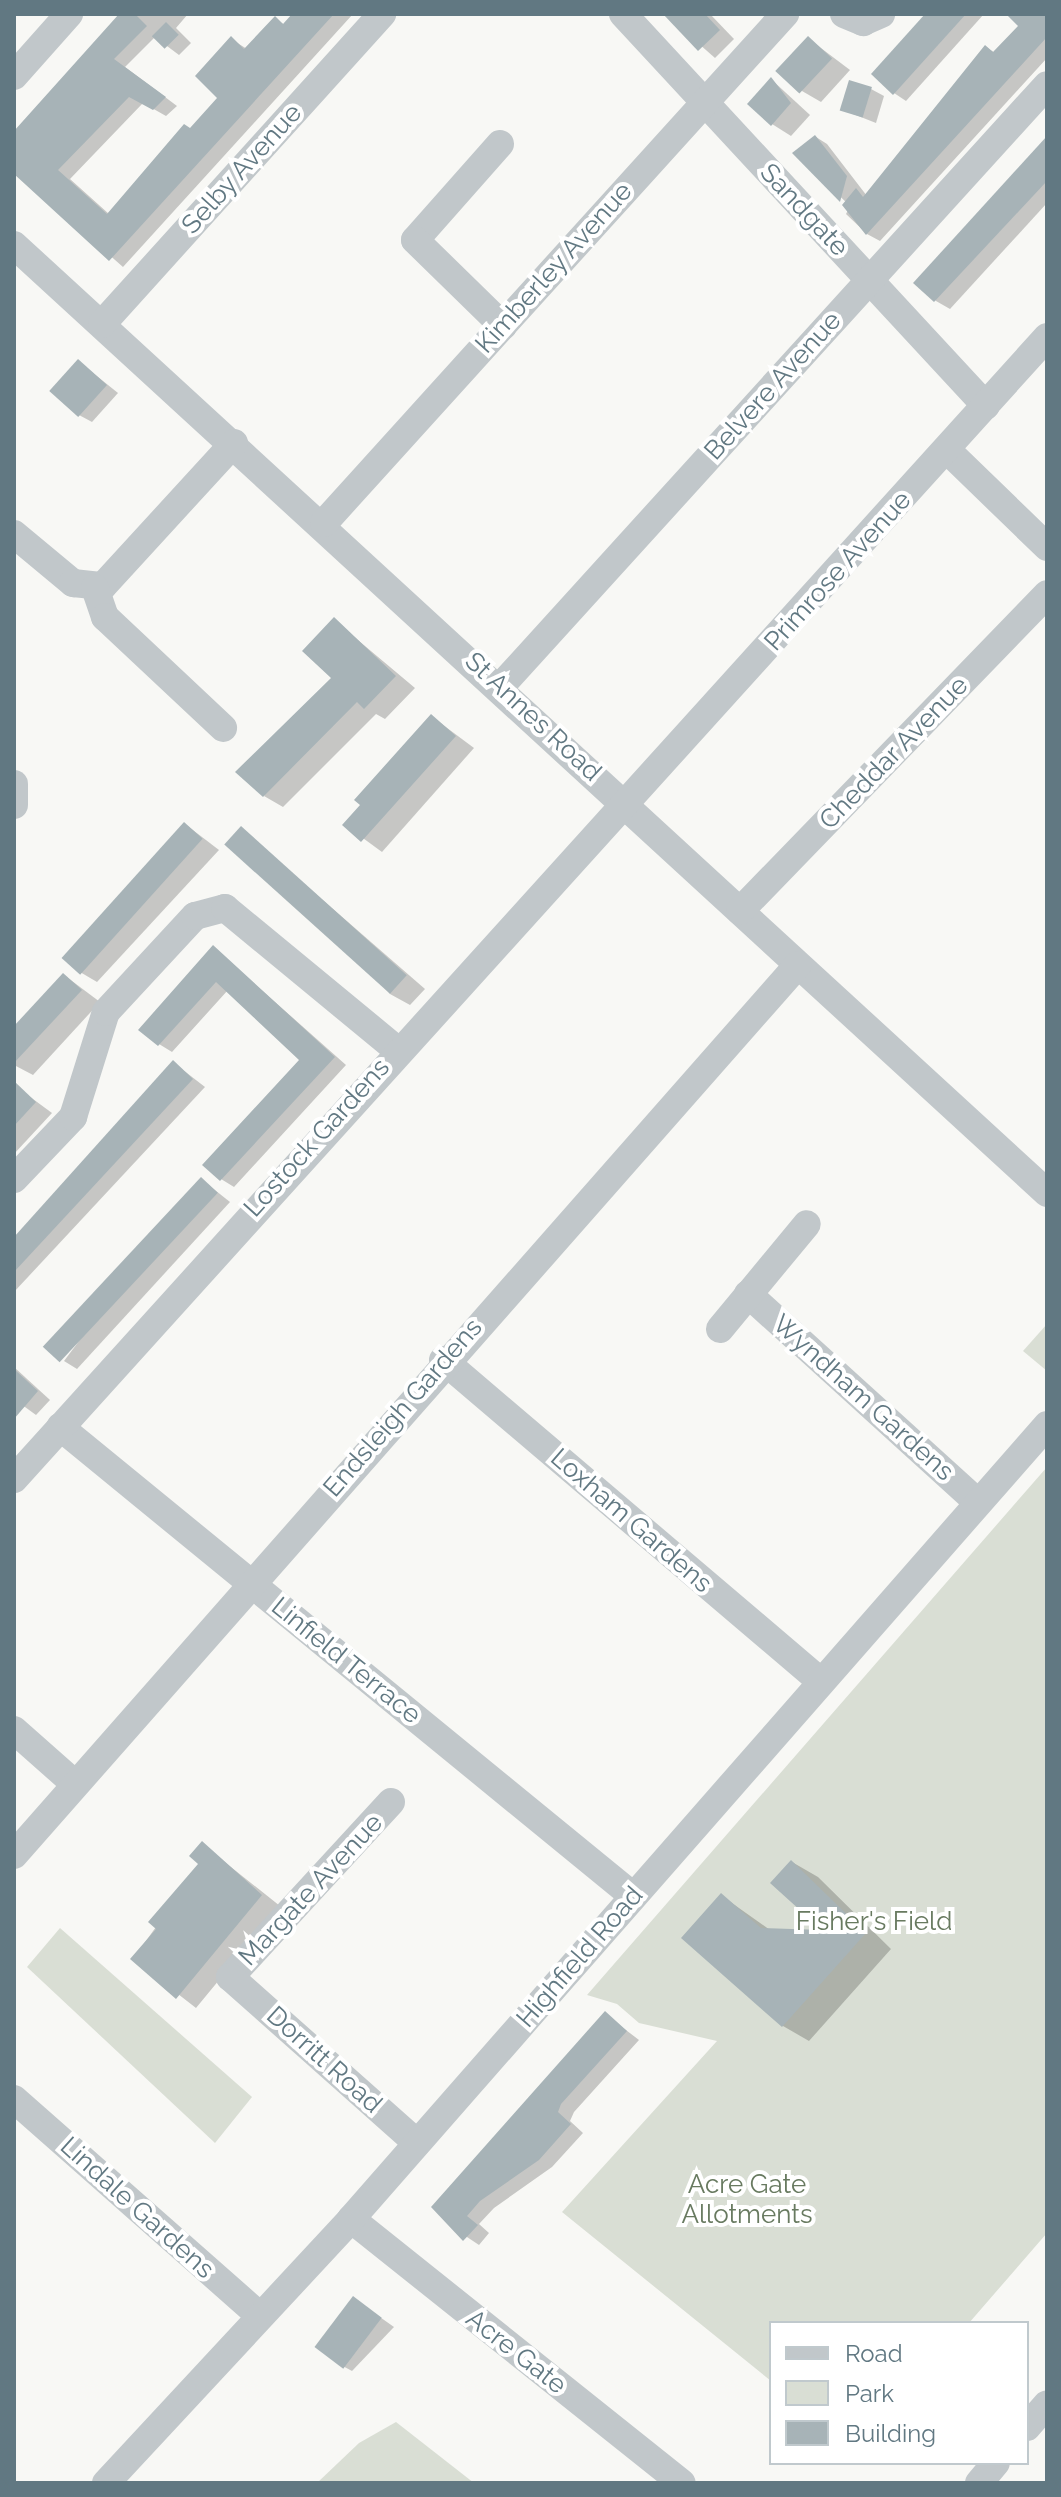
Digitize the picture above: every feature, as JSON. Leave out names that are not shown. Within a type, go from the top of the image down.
[{"type":"street","points":[[14,76],[69,14]]},
{"type":"street","name":"Selby Avenue","points":[[102,324],[382,14]]},
{"type":"street","name":"Sandgate","points":[[623,14],[986,406]]},
{"type":"street","name":"Kimberley Avenue","points":[[324,523],[785,14]]},
{"type":"street","points":[[844,14],[863,22],[881,14]]},
{"type":"street","name":"Belvere Avenue","points":[[500,687],[1047,85]]},
{"type":"street","points":[[500,144],[415,240],[503,326]]},
{"type":"street","name":"St Annes Road","points":[[14,245],[324,523],[797,966],[1047,1193]]},
{"type":"street","name":"Primrose Avenue","points":[[626,803],[948,451],[1047,337]]},
{"type":"street","points":[[95,588],[234,443]]},
{"type":"street","points":[[948,451],[1047,547]]},
{"type":"street","points":[[14,534],[73,583],[95,588]]},
{"type":"street","points":[[95,588],[105,617],[223,728]]},
{"type":"street","name":"Cheddar Avenue","points":[[740,911],[1047,594]]},
{"type":"street","points":[[14,784],[14,805]]},
{"type":"street","name":"Lostock Gardens","points":[[16,1475],[396,1049],[626,803]]},
{"type":"street","points":[[14,1179],[73,1117],[106,1012],[195,916],[225,908],[396,1049]]},
{"type":"street","name":"Endsleigh Gardens","points":[[14,1855],[443,1360],[797,966]]},
{"type":"street","name":"Wyndham Gardens","points":[[720,1329],[807,1224]]},
{"type":"street","name":"Wyndham Gardens","points":[[748,1294],[977,1502]]},
{"type":"street","name":"Loxham Gardens","points":[[443,1360],[819,1680]]},
{"type":"street","name":"Highfield Road","points":[[106,2483],[351,2219],[819,1680],[1047,1425]]},
{"type":"street","name":"Linfield Terrace","points":[[60,1427],[633,1896]]},
{"type":"street","points":[[14,1730],[74,1783]]},
{"type":"street","name":"Margate Avenue","points":[[230,1977],[391,1802]]},
{"type":"street","name":"Dorritt Road","points":[[230,1977],[417,2143]]},
{"type":"street","name":"Lindale Gardens","points":[[14,2099],[260,2316]]},
{"type":"street","name":"Acre Gate","points":[[351,2219],[682,2483]]},
{"type":"street","points":[[1029,2425],[1047,2404]]},
{"type":"street","points":[[979,2483],[994,2465]]},
{"type":"green space","points":[[1047,1324],[1047,1371],[1023,1351]]},
{"type":"green space","name":"Fisher's Field","points":[[1047,1467],[1047,2233],[971,2321],[769,2321],[769,2379],[562,2212],[717,2041],[639,2023],[617,2004],[587,1995]]},
{"type":"green space","points":[[60,1928],[252,2097],[215,2143],[27,1967]]},
{"type":"green space","points":[[396,2422],[474,2483],[317,2483],[359,2443]]},
{"type":"building","points":[[119,14],[135,14],[147,26],[114,59],[166,97],[153,110],[129,97],[58,170],[107,214],[184,124],[190,128],[217,98],[195,76],[231,36],[244,49],[275,16],[283,24],[292,14],[334,14],[109,261],[14,174],[14,131]]},
{"type":"building","points":[[663,14],[705,14],[720,30],[698,51]]},
{"type":"building","points":[[925,14],[966,14],[893,95],[871,74]]},
{"type":"building","points":[[1006,14],[1047,14],[1047,37],[866,235],[842,205],[856,188],[863,197],[985,45],[993,52],[1018,26]]},
{"type":"building","points":[[166,22],[179,35],[165,49],[152,36]]},
{"type":"building","points":[[808,36],[832,59],[799,94],[775,71]]},
{"type":"building","points":[[771,77],[791,103],[771,126],[747,104]]},
{"type":"building","points":[[849,80],[872,87],[863,118],[840,111]]},
{"type":"building","points":[[815,135],[847,176],[840,202],[792,153]]},
{"type":"building","points":[[1047,136],[1047,181],[934,302],[913,283]]},
{"type":"building","points":[[78,359],[107,385],[78,417],[49,391]]},
{"type":"building","points":[[334,617],[396,676],[364,709],[357,702],[263,797],[235,772],[331,678],[302,651]]},
{"type":"building","points":[[431,714],[456,736],[361,842],[342,825],[360,805],[354,800]]},
{"type":"building","points":[[184,822],[203,839],[80,975],[62,958]]},
{"type":"building","points":[[241,826],[407,975],[390,994],[224,845]]},
{"type":"building","points":[[213,945],[335,1057],[220,1181],[202,1165],[299,1060],[216,982],[158,1046],[138,1030]]},
{"type":"building","points":[[63,973],[82,990],[14,1063],[14,1026]]},
{"type":"building","points":[[173,1060],[193,1079],[14,1272],[14,1237]]},
{"type":"building","points":[[14,1081],[36,1102],[14,1126]]},
{"type":"building","points":[[201,1177],[218,1193],[60,1362],[43,1347]]},
{"type":"building","points":[[14,1369],[38,1391],[14,1419]]},
{"type":"building","points":[[202,1841],[262,1895],[176,1999],[130,1959],[156,1929],[148,1922],[198,1864],[189,1856]]},
{"type":"building","points":[[791,1860],[866,1933],[782,2027],[681,1938],[721,1893],[761,1928],[822,1930],[770,1883]]},
{"type":"building","points":[[605,2011],[627,2031],[561,2104],[558,2112],[571,2124],[539,2160],[480,2201],[467,2216],[478,2225],[463,2241],[431,2207]]},
{"type":"building","points":[[353,2296],[382,2318],[343,2369],[314,2347]]},
{"type":"park label","name":"Acre Gate Allotments","points":[[747,2200]]}]
